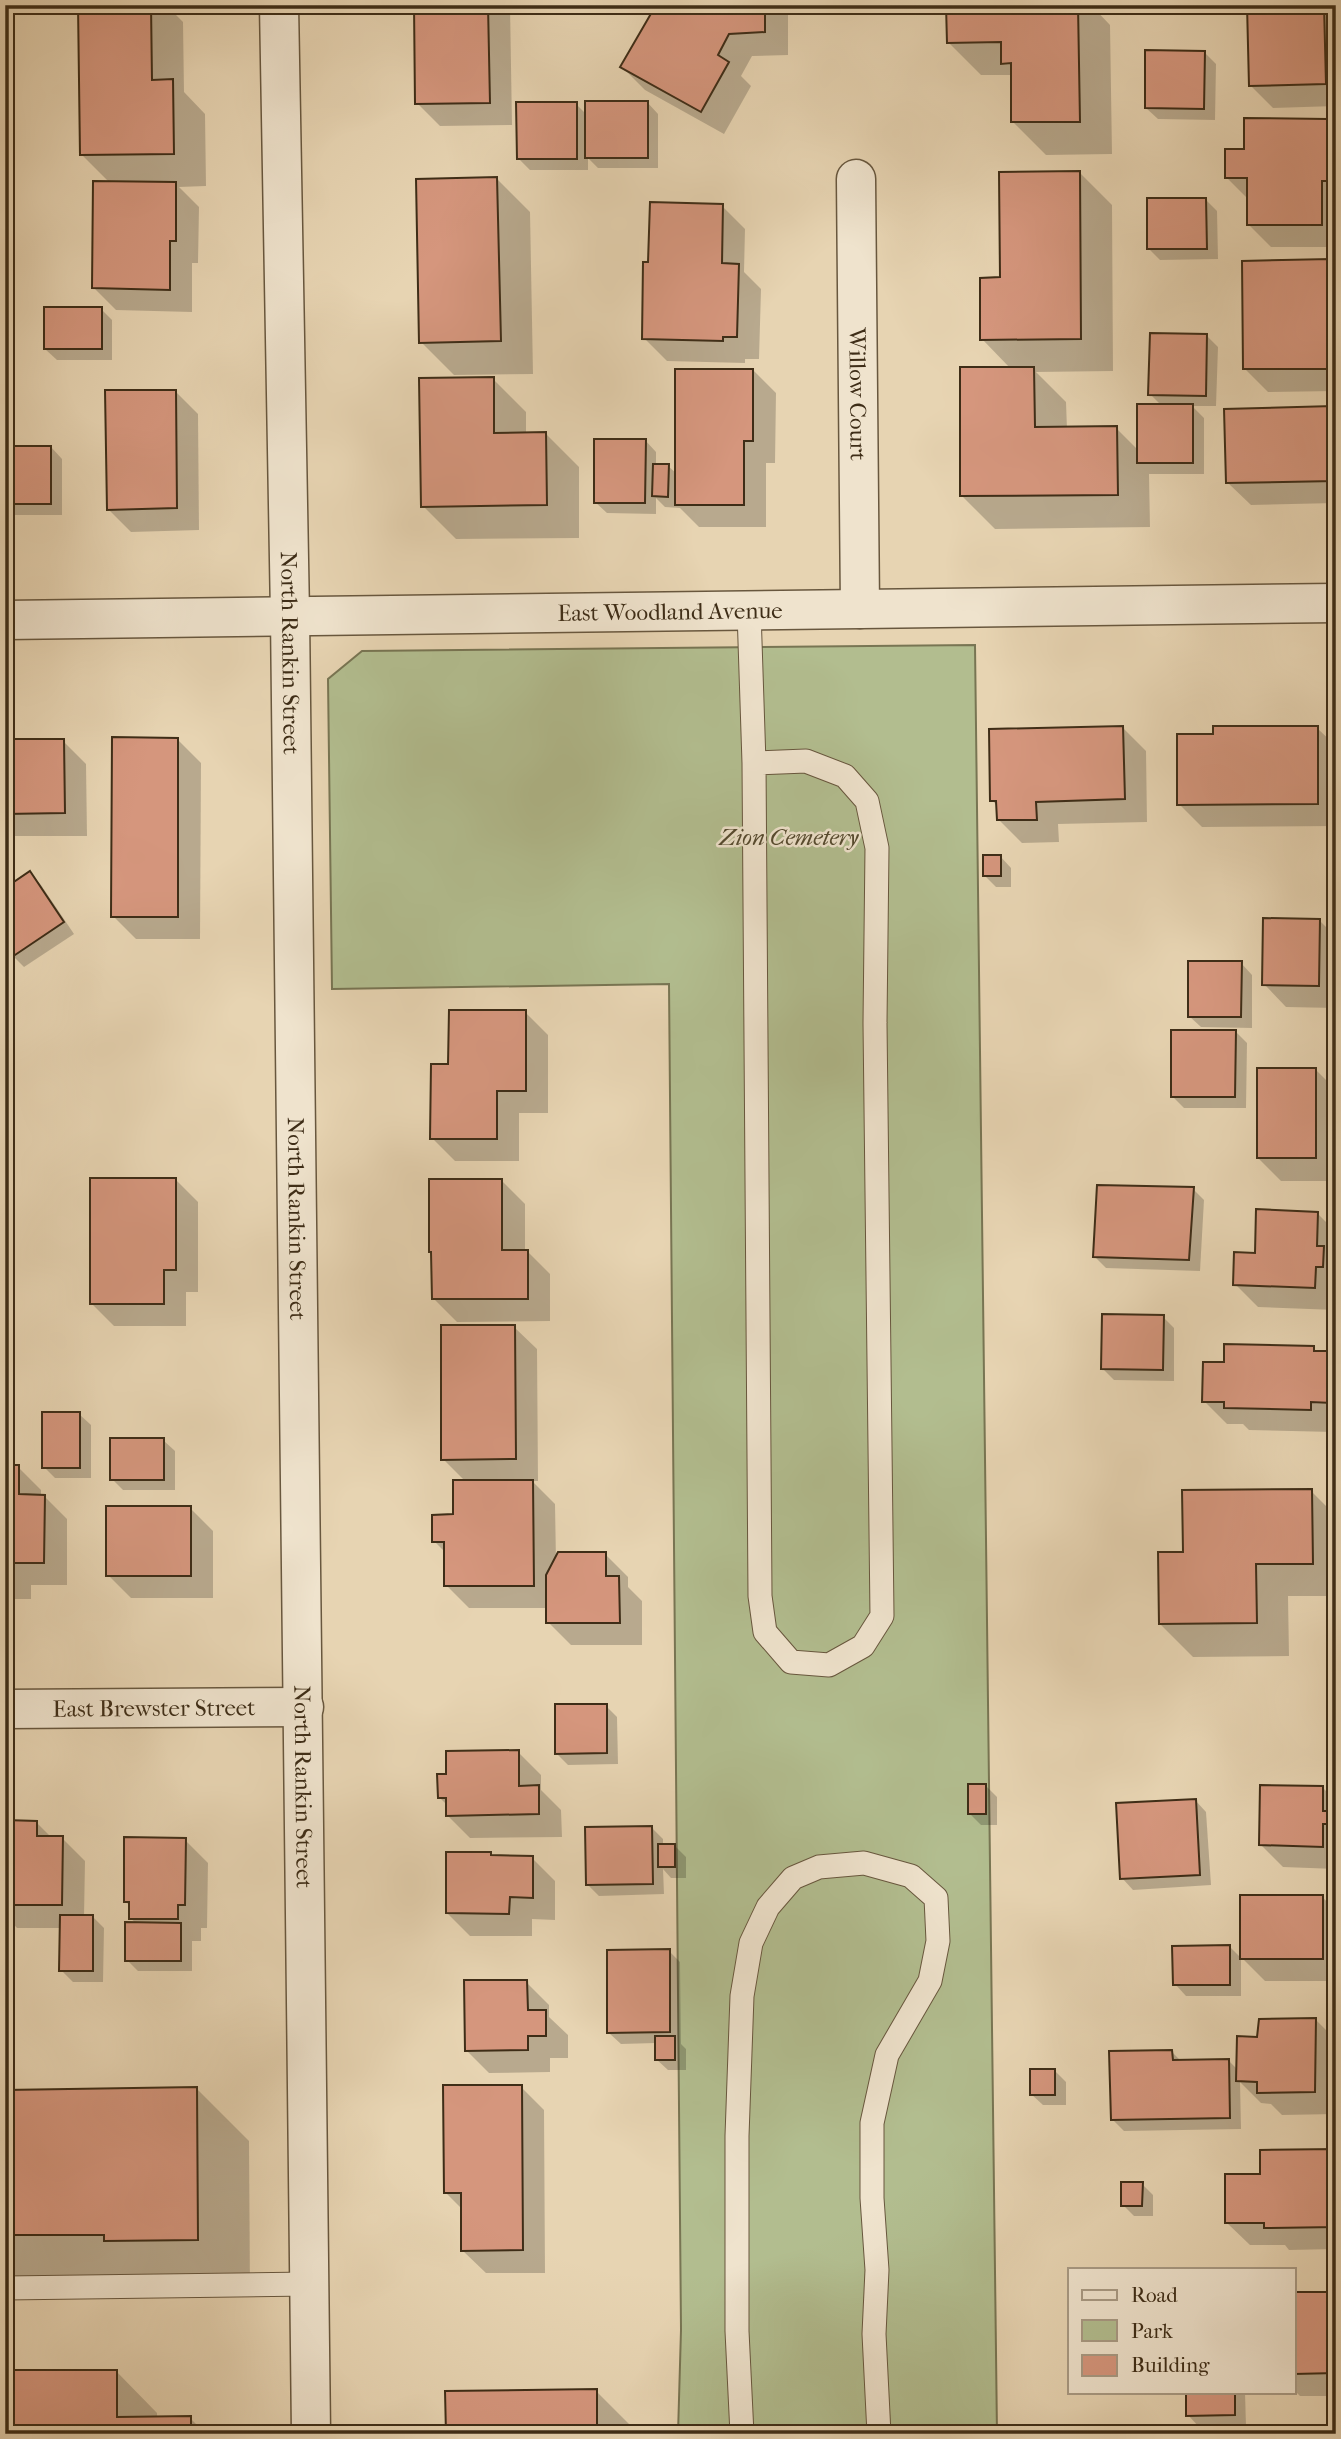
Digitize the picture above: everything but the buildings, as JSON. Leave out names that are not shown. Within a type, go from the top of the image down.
[{"type":"street","name":"North Rankin Street","points":[[279,5],[290,615],[311,2434]]},
{"type":"street","name":"Willow Court","points":[[856,178],[860,609]]},
{"type":"street","name":"East Woodland Avenue","points":[[5,620],[1336,603]]},
{"type":"street","name":"East Brewster Street","points":[[5,1709],[304,1707]]},
{"type":"lane","points":[[749,611],[754,763],[760,1596],[765,1632],[790,1662],[829,1665],[863,1646],[882,1616],[875,1023],[877,848],[867,801],[845,776],[806,761],[754,763]]},
{"type":"lane","points":[[742,2434],[737,2331],[737,2136],[742,1996],[751,1943],[768,1907],[793,1878],[820,1867],[864,1863],[911,1877],[936,1898],[938,1941],[930,1981],[887,2055],[872,2123],[872,2198],[877,2270],[874,2334],[879,2434]]},
{"type":"lane","points":[[5,2288],[309,2284]]},
{"type":"green space","name":"Zion Cemetery","points":[[975,645],[997,2434],[678,2434],[681,2330],[669,984],[332,989],[328,679],[362,651]]}]
